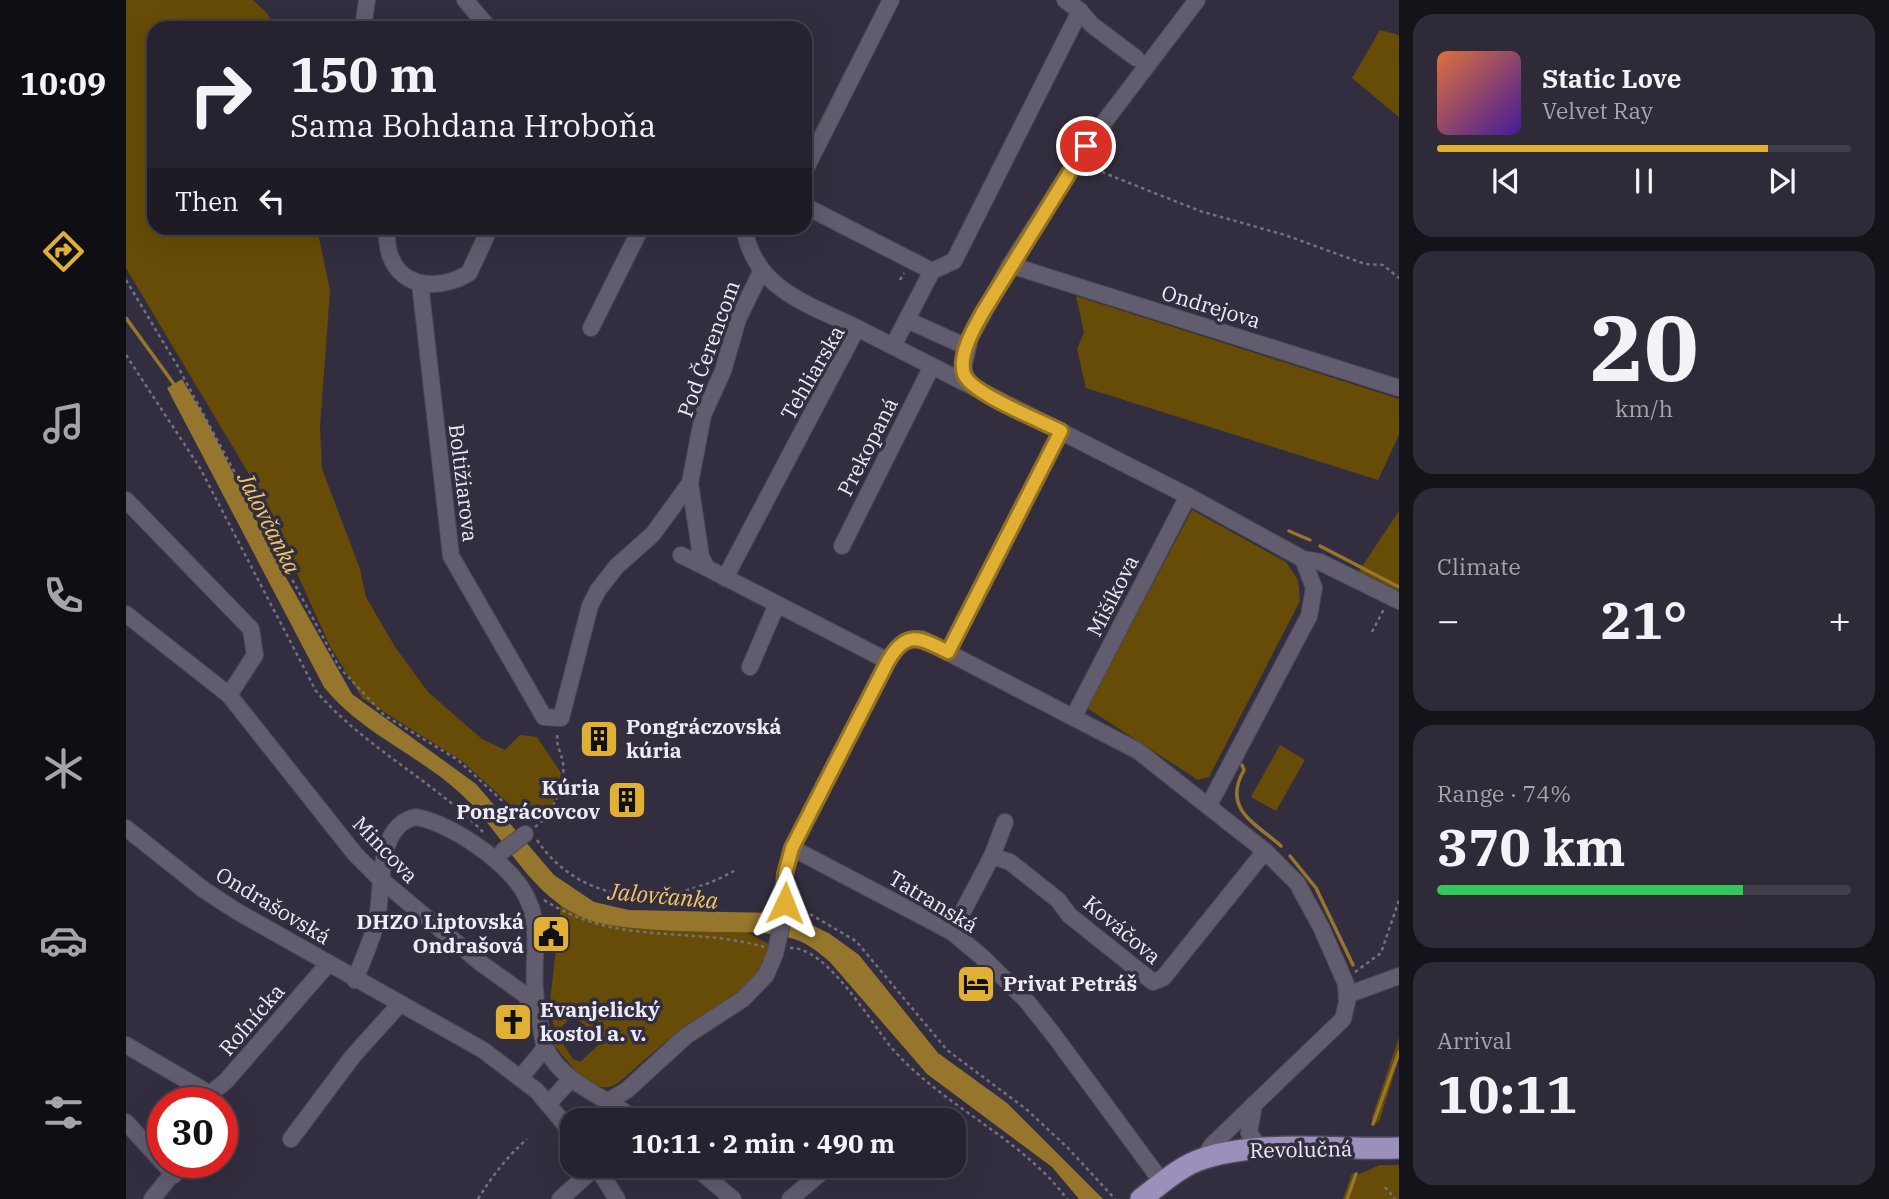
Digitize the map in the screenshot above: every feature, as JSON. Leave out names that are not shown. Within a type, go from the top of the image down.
[{"type":"main road","name":"Revolučná","points":[[1204,1158],[1269,1150],[1399,1148]]},
{"type":"main road","points":[[1142,1199],[1163,1182],[1204,1158]]},
{"type":"street","points":[[364,21],[367,0]]},
{"type":"street","points":[[465,0],[483,21]]},
{"type":"street","points":[[812,156],[891,0]]},
{"type":"street","points":[[1065,0],[1085,9],[1092,25],[1136,58]]},
{"type":"street","points":[[970,386],[963,369],[967,347],[974,329],[1010,265],[1076,162],[1197,0]]},
{"type":"street","points":[[893,346],[932,271],[954,261],[1085,9]]},
{"type":"street","points":[[812,210],[932,271]]},
{"type":"street","points":[[387,235],[390,256],[404,272],[420,283],[438,286],[469,272],[487,235]]},
{"type":"street","points":[[591,328],[638,235]]},
{"type":"street","points":[[746,235],[752,258],[761,272],[780,289],[858,328]]},
{"type":"street","name":"Ondrejova","points":[[1010,265],[1399,388]]},
{"type":"street","name":"Pod Čerencom","points":[[707,568],[701,557],[690,484],[703,415],[723,371],[738,319],[761,272]]},
{"type":"street","name":"Boltižiarova","points":[[420,283],[451,556],[524,678],[537,709],[548,719],[561,718]]},
{"type":"street","points":[[906,320],[967,347]]},
{"type":"street","name":"Tehliarska","points":[[725,578],[858,328],[1188,496],[1303,559],[1320,562],[1394,599]]},
{"type":"street","name":"Prekopaná","points":[[842,546],[932,366]]},
{"type":"street","points":[[948,652],[1061,431]]},
{"type":"street","name":"Pod Čerencom","points":[[561,718],[590,606],[597,590],[617,566],[653,534],[690,484]]},
{"type":"street","name":"Mišíkova","points":[[1074,716],[1188,496]]},
{"type":"street","points":[[126,500],[251,628],[255,655],[229,695]]},
{"type":"street","points":[[681,555],[888,661]]},
{"type":"street","points":[[1209,805],[1309,616],[1314,588],[1303,559]]},
{"type":"street","points":[[750,667],[777,604]]},
{"type":"street","name":"Mincova","points":[[126,614],[229,695],[355,855],[482,964],[524,994],[536,1009]]},
{"type":"street","points":[[610,1100],[627,1090],[686,1036],[757,987],[771,967],[788,908],[784,879],[792,848],[894,650],[907,640],[922,639],[1138,751],[1265,851],[1297,883],[1310,903],[1343,978],[1347,995],[1346,1011],[1339,1026],[1212,1145],[1204,1158]]},
{"type":"street","points":[[355,980],[377,920],[379,878],[395,831],[403,822],[416,817],[440,825],[477,846],[505,868],[525,891],[535,923],[536,1009],[545,1048],[571,1079],[590,1093],[610,1100],[620,1108]]},
{"type":"street","points":[[951,932],[992,856],[1005,822]]},
{"type":"street","name":"Ondrašovská","points":[[126,828],[204,890],[355,980],[484,1050],[521,1077],[560,1118]]},
{"type":"street","points":[[503,852],[528,832]]},
{"type":"street","name":"Tatranská","points":[[792,848],[951,932],[1025,999],[1163,1182]]},
{"type":"street","name":"Kováčova","points":[[992,856],[1010,862],[1058,900],[1069,915],[1153,982],[1163,978],[1265,851]]},
{"type":"street","name":"Roľnícka","points":[[220,1087],[328,964]]},
{"type":"street","points":[[1347,995],[1399,976]]},
{"type":"street","points":[[291,1139],[353,1056],[399,1005]]},
{"type":"street","points":[[126,1045],[192,1087]]},
{"type":"street","points":[[521,1077],[545,1048]]},
{"type":"street","points":[[548,1103],[571,1079]]},
{"type":"street","points":[[1254,1104],[1249,1133],[1256,1143],[1269,1150]]},
{"type":"street","points":[[126,1122],[147,1141]]},
{"type":"street","points":[[152,1199],[170,1178]]},
{"type":"street","points":[[560,1199],[583,1178]]},
{"type":"street","points":[[604,1178],[617,1199]]},
{"type":"street","points":[[708,1178],[733,1199]]},
{"type":"street","points":[[790,1199],[815,1178]]},
{"type":"path","points":[[1076,162],[1200,211],[1285,235],[1365,264],[1382,265],[1399,278]]},
{"type":"path","points":[[126,280],[177,365],[338,667],[384,715],[457,760],[555,862],[587,885],[612,894],[641,897],[691,890],[734,871]]},
{"type":"path","points":[[126,355],[175,425],[200,468],[316,691],[343,721],[457,805],[489,838]]},
{"type":"path","points":[[1372,632],[1394,599]]},
{"type":"path","points":[[528,832],[543,820],[558,797],[564,765],[555,741],[561,718]]},
{"type":"path","points":[[525,891],[570,916],[597,926],[795,948],[816,959],[838,979],[914,1072],[1004,1139],[1066,1199]]},
{"type":"path","points":[[1349,970],[1357,972],[1381,953],[1399,900]]},
{"type":"path","points":[[788,908],[856,941],[947,1050],[1026,1109],[1068,1148],[1115,1199]]},
{"type":"path","points":[[478,1199],[492,1181],[499,1164],[527,1139]]},
{"type":"path","points":[[1385,1187],[1395,1199]]},
{"type":"shaded area","points":[[126,0],[253,0],[268,14],[271,21],[147,21],[147,235],[318,235],[330,291],[320,427],[322,469],[360,569],[366,597],[395,647],[428,692],[482,739],[505,750],[520,735],[537,737],[561,773],[552,808],[514,808],[462,761],[362,698],[330,646],[261,494],[126,268]]},
{"type":"shaded area","points":[[1380,30],[1399,35],[1399,117],[1352,78]]},
{"type":"shaded area","points":[[1076,296],[1399,399],[1399,435],[1378,480],[1086,388],[1077,349],[1084,332]]},
{"type":"shaded area","points":[[182,379],[207,421],[280,567],[352,694],[476,784],[554,875],[594,902],[629,910],[771,913],[800,919],[830,934],[859,955],[938,1053],[1007,1103],[1103,1199],[1079,1199],[1052,1167],[927,1074],[830,962],[804,943],[760,933],[665,930],[604,924],[579,916],[558,904],[540,888],[461,794],[427,767],[355,718],[324,687],[167,388]]},
{"type":"shaded area","points":[[1192,510],[1286,562],[1298,580],[1300,601],[1209,777],[1198,780],[1087,708]]},
{"type":"shaded area","points":[[1399,511],[1399,595],[1357,574]]},
{"type":"shaded area","points":[[1280,745],[1305,760],[1276,811],[1251,797]]},
{"type":"shaded area","points":[[561,904],[603,923],[745,931],[770,945],[762,963],[743,988],[678,1032],[618,1083],[608,1087],[599,1086],[581,1076],[553,1044],[572,1029],[579,1029],[563,1044],[573,1059],[580,1062],[605,1039],[602,1031],[591,1031],[573,1015],[556,1033],[547,1003],[550,1002]]},
{"type":"shaded area","points":[[1399,1037],[1399,1058],[1379,1122],[1373,1124],[1372,1117]]},
{"type":"shaded area","points":[[1380,1165],[1399,1165],[1399,1199],[1343,1199],[1352,1173],[1355,1176]]},
{"type":"waterway","name":"Jalovčanka","points":[[126,318],[176,387]]},
{"type":"waterway","points":[[1289,531],[1310,540]]},
{"type":"waterway","points":[[1320,546],[1399,587]]},
{"type":"waterway","points":[[1242,765],[1244,770],[1238,783],[1237,795],[1239,805],[1252,822],[1281,846]]},
{"type":"waterway","points":[[1290,856],[1316,888],[1353,965]]},
{"type":"waterway","points":[[1373,1124],[1399,1052]]},
{"type":"waterway","points":[[1347,1199],[1356,1174]]},
{"type":"place","name":"Pongráczovská kúria","points":[[599,739]]},
{"type":"place","name":"Kúria Pongrácovcov","points":[[627,800]]},
{"type":"place","name":"DHZO Liptovská Ondrašová","points":[[551,934]]},
{"type":"place","name":"Privat Petráš","points":[[976,984]]},
{"type":"place","name":"Evanjelický kostol a. v.","points":[[513,1022]]},
{"type":"route","points":[[785,903],[784,881],[792,848],[808,811],[894,650],[907,640],[922,639],[948,652],[1061,431],[970,386],[963,369],[970,338],[983,312],[1086,146]]}]
